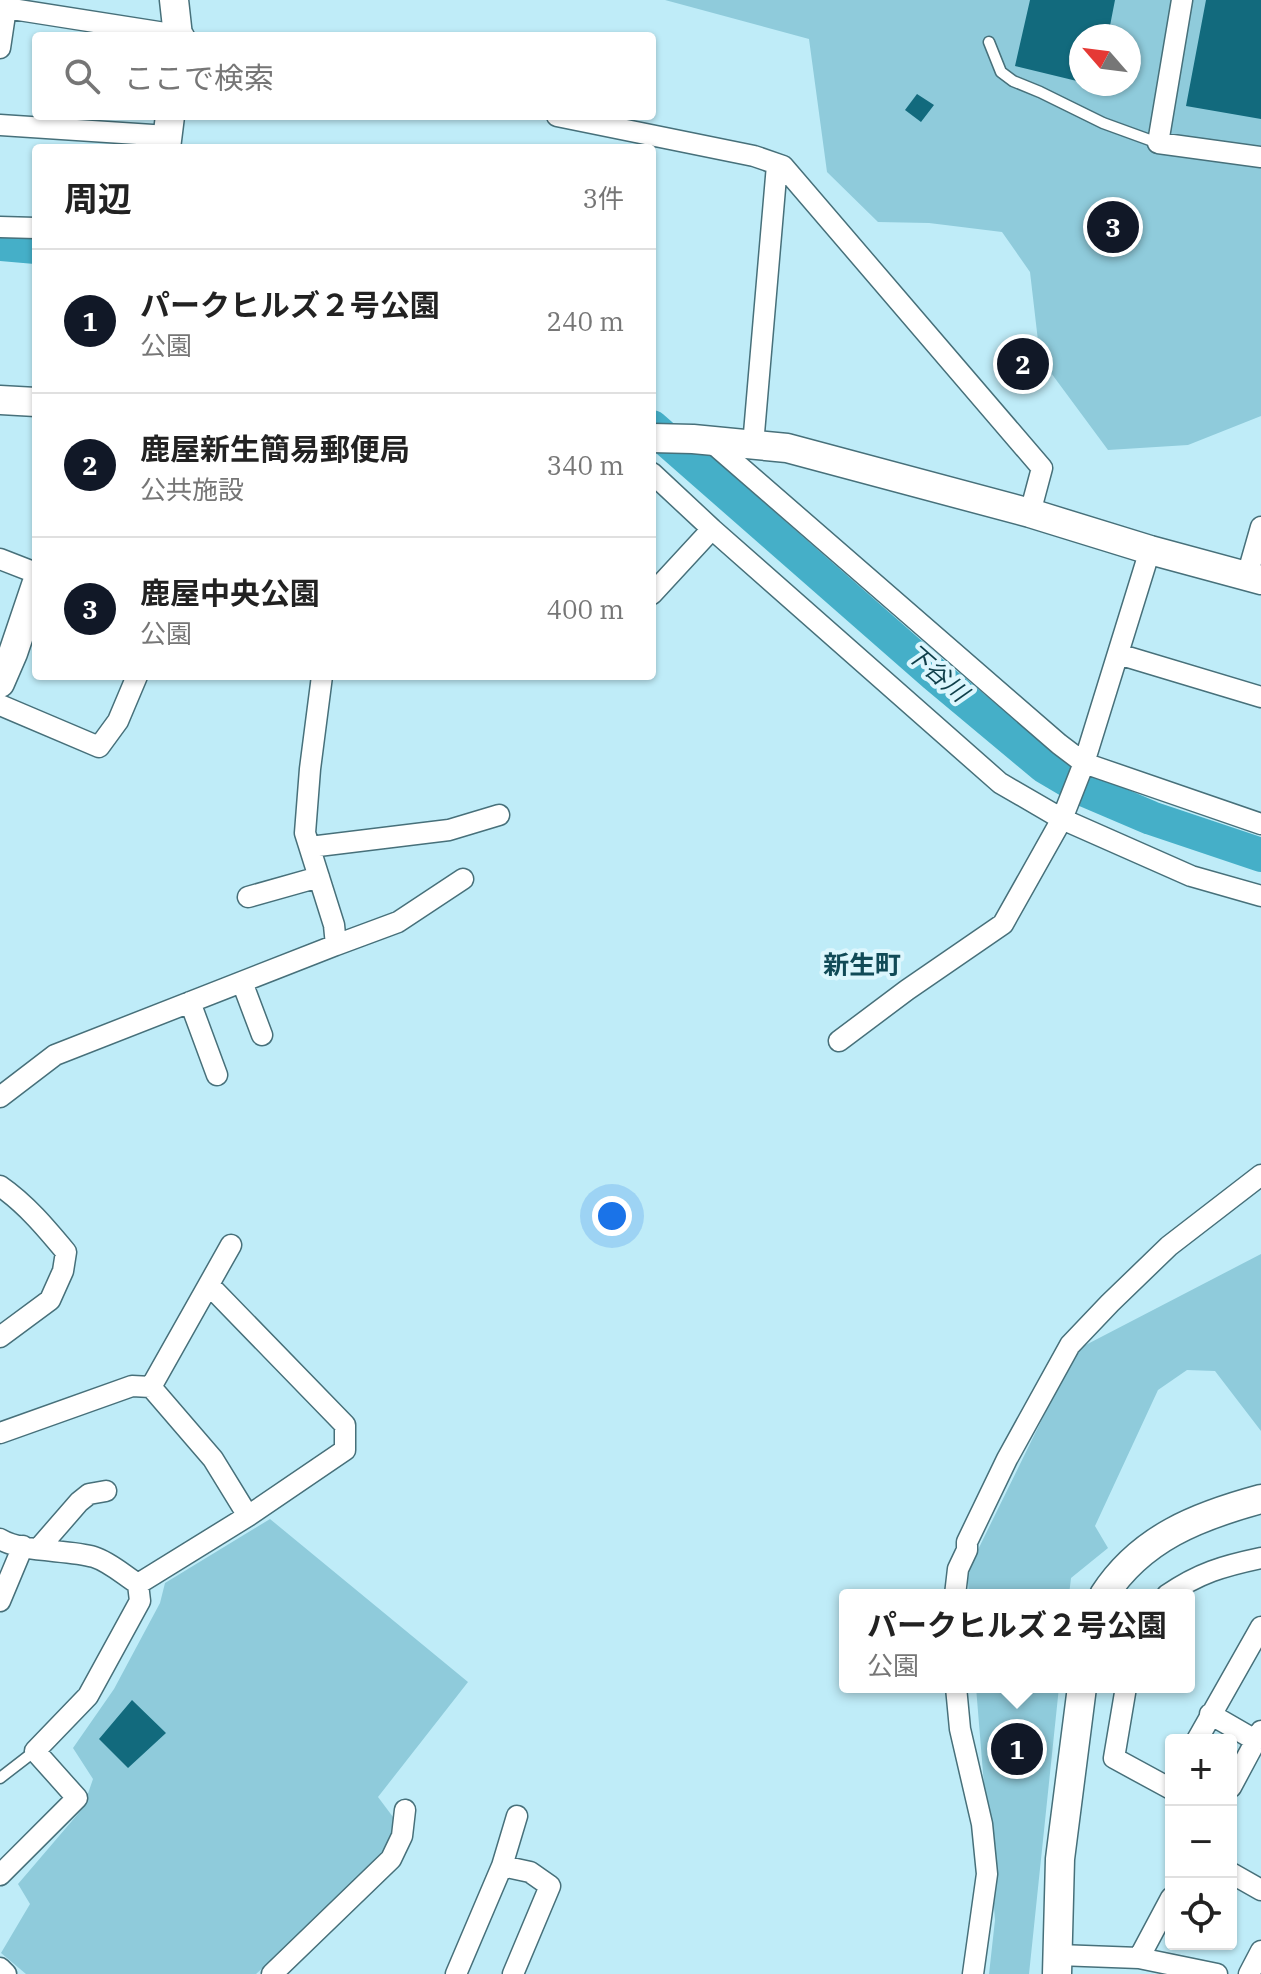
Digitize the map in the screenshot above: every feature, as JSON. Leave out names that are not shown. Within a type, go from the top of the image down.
[{"type":"street","points":[[174,0],[179,32]]},
{"type":"street","points":[[1182,0],[1158,143],[1261,157]]},
{"type":"street","points":[[0,48],[6,8],[161,32]]},
{"type":"street","points":[[577,120],[754,156],[783,166],[1042,468],[1030,513]]},
{"type":"street","points":[[0,125],[168,133]]},
{"type":"street","points":[[753,445],[777,165]]},
{"type":"street","points":[[0,227],[32,228]]},
{"type":"street","points":[[0,400],[32,402]]},
{"type":"street","points":[[656,438],[787,448],[1030,513],[1254,578],[1261,527]]},
{"type":"street","points":[[701,440],[1084,763],[1261,824]]},
{"type":"street","points":[[656,477],[1000,783],[1062,819],[1191,876],[1261,896]]},
{"type":"street","points":[[656,590],[712,529]]},
{"type":"street","points":[[839,1041],[1003,924],[1062,819],[1084,763],[1150,550]]},
{"type":"street","points":[[0,559],[32,571]]},
{"type":"street","points":[[0,683],[32,597]]},
{"type":"street","points":[[1118,654],[1261,697]]},
{"type":"street","points":[[0,705],[99,747],[118,721],[135,680]]},
{"type":"street","points":[[322,680],[305,833],[334,925],[336,945]]},
{"type":"street","points":[[310,847],[449,830],[499,815]]},
{"type":"street","points":[[248,897],[319,877]]},
{"type":"street","points":[[0,1097],[55,1055],[398,922],[463,879]]},
{"type":"street","points":[[242,982],[262,1035]]},
{"type":"street","points":[[190,1002],[217,1075]]},
{"type":"street","points":[[956,1589],[958,1569],[967,1550],[967,1542],[1007,1459],[1070,1345],[1169,1246],[1261,1175]]},
{"type":"street","points":[[0,1186],[36,1216],[66,1252],[63,1271],[50,1300],[0,1337]]},
{"type":"street","points":[[151,1387],[231,1245]]},
{"type":"street","points":[[138,1584],[248,1516],[345,1450],[345,1425],[209,1285]]},
{"type":"street","points":[[0,1433],[132,1386],[151,1387],[213,1459],[248,1516]]},
{"type":"street","points":[[0,1601],[31,1547],[89,1494],[106,1491]]},
{"type":"street","points":[[1108,1589],[1139,1554],[1174,1529],[1261,1499]]},
{"type":"street","points":[[0,1539],[98,1558],[138,1584]]},
{"type":"street","points":[[1176,1589],[1189,1580],[1227,1565],[1261,1558]]},
{"type":"street","points":[[0,1875],[77,1798],[35,1751],[88,1696],[140,1601],[138,1584]]},
{"type":"street","points":[[1200,1734],[1261,1627]]},
{"type":"street","points":[[957,1693],[960,1729],[982,1824],[987,1874],[973,1974]]},
{"type":"street","points":[[1081,1693],[1060,1859],[1057,1964],[1139,1958],[1217,1974]]},
{"type":"street","points":[[1125,1693],[1114,1758],[1165,1786]]},
{"type":"street","points":[[1210,1714],[1258,1735],[1237,1775]]},
{"type":"street","points":[[272,1974],[391,1859],[402,1836],[405,1810]]},
{"type":"street","points":[[456,1974],[502,1866],[517,1816]]},
{"type":"street","points":[[502,1866],[530,1872],[550,1886],[513,1974]]},
{"type":"street","points":[[1237,1876],[1261,1890]]},
{"type":"street","points":[[1139,1958],[1165,1909]]},
{"type":"street","points":[[1249,1974],[1261,1951]]},
{"type":"street","points":[[0,1968],[6,1974]]},
{"type":"lane","points":[[989,42],[1001,72],[1013,81],[1103,123],[1158,143]]},
{"type":"lane","points":[[0,1778],[35,1751]]},
{"type":"shaded area","points":[[665,0],[1261,0],[1261,416],[1188,445],[1108,450],[1040,358],[1030,272],[1002,232],[929,223],[878,222],[827,172],[809,39]]},
{"type":"shaded area","points":[[1261,1254],[1261,1431],[1215,1371],[1187,1370],[1158,1390],[1095,1526],[1108,1548],[1071,1578],[1070,1589],[968,1589],[967,1572],[1076,1350]]},
{"type":"shaded area","points":[[270,1519],[468,1682],[378,1797],[399,1825],[390,1852],[256,1974],[26,1974],[1,1953],[30,1904],[18,1884],[83,1808],[93,1779],[73,1748],[114,1689],[160,1603],[165,1583]]},
{"type":"shaded area","points":[[976,1693],[1058,1693],[1029,1974],[989,1974],[995,1920]]},
{"type":"building","points":[[1030,0],[1115,0],[1110,24],[1069,24],[1069,79],[1015,66]]},
{"type":"building","points":[[1206,0],[1261,0],[1261,119],[1186,106]]},
{"type":"building","points":[[917,94],[934,105],[921,122],[905,110]]},
{"type":"building","points":[[132,1700],[166,1733],[128,1768],[99,1739]]},
{"type":"waterway","name":"下谷川","points":[[0,244],[32,247]]},
{"type":"waterway","name":"下谷川","points":[[656,431],[935,675],[1044,766],[1083,789],[1151,818],[1261,855]]},
{"type":"place","name":"鹿屋中央公園","points":[[1113,227]]},
{"type":"place","name":"鹿屋新生簡易郵便局","points":[[1023,364]]},
{"type":"place","name":"パークヒルズ２号公園","points":[[1017,1749]]},
{"type":"district","name":"新生町","points":[[862,965]]}]
